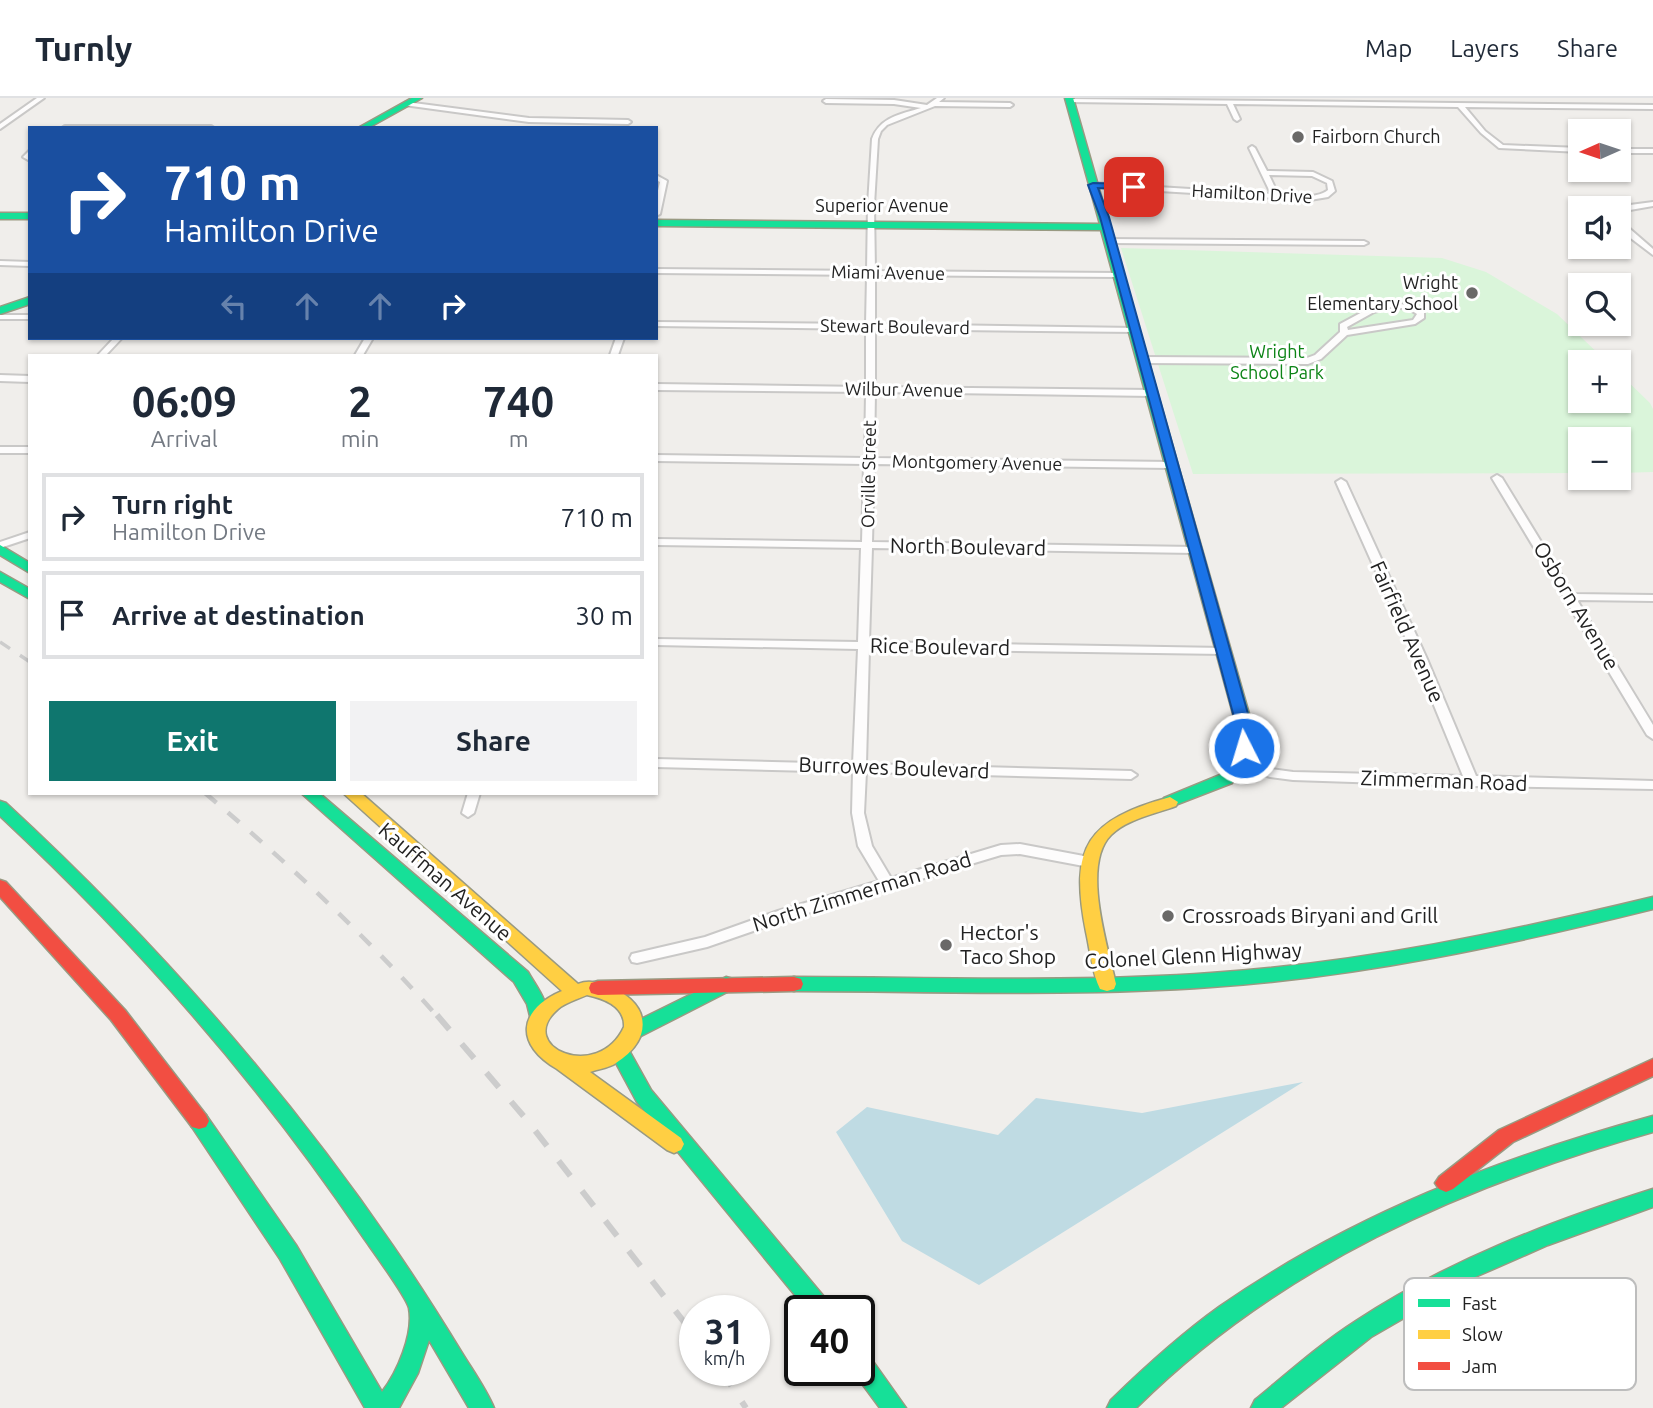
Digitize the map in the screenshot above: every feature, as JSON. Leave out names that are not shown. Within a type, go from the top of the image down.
[{"type":"main road","points":[[1069,99],[1109,234],[1243,721],[1244,748],[1226,779],[1183,798],[1143,811],[1104,832],[1094,847],[1087,878],[1107,985]]},
{"type":"main road","points":[[366,126],[412,101]]},
{"type":"main road","points":[[0,216],[28,216]]},
{"type":"main road","name":"Superior Avenue","points":[[658,223],[872,225],[1109,234]]},
{"type":"main road","points":[[0,311],[28,301]]},
{"type":"main road","points":[[0,547],[28,568]]},
{"type":"main road","points":[[0,576],[28,595]]},
{"type":"main road","name":"Kauffman Avenue","points":[[311,795],[521,977],[536,1004],[538,1015]]},
{"type":"main road","name":"Kauffman Avenue","points":[[353,795],[573,990]]},
{"type":"main road","points":[[0,807],[101,898],[240,1055],[388,1256],[482,1408]]},
{"type":"main road","points":[[0,886],[99,994],[183,1100],[287,1250],[378,1408]]},
{"type":"main road","name":"Colonel Glenn Highway","points":[[598,988],[729,983],[1107,985],[1237,978],[1379,961],[1482,944],[1653,903]]},
{"type":"main road","name":"Colonel Glenn Highway","points":[[632,1032],[729,983]]},
{"type":"main road","points":[[564,1064],[575,1066],[598,1062],[619,1050],[632,1032],[634,1022],[627,1004],[610,991],[598,988],[573,990],[551,1000],[538,1015],[533,1032],[539,1048],[545,1055],[564,1064],[691,1156]]},
{"type":"main road","points":[[619,1050],[644,1096],[808,1295]]},
{"type":"main road","points":[[1423,1200],[1506,1136],[1653,1067]]},
{"type":"main road","points":[[1119,1408],[1180,1350],[1311,1259],[1423,1200],[1501,1168],[1611,1133],[1653,1124]]},
{"type":"main road","points":[[1454,1278],[1481,1262],[1562,1228],[1653,1198]]},
{"type":"main road","points":[[1263,1408],[1326,1356],[1404,1307]]},
{"type":"main road","points":[[385,1408],[400,1388],[413,1361],[420,1334],[420,1308]]},
{"type":"main road","points":[[875,1382],[894,1408]]},
{"type":"street","points":[[0,127],[41,98]]},
{"type":"street","points":[[1069,99],[1653,107]]},
{"type":"street","points":[[412,101],[529,120],[628,122]]},
{"type":"street","points":[[826,101],[1010,105]]},
{"type":"street","name":"Orville Street","points":[[887,883],[870,857],[861,833],[858,813],[870,461],[872,225],[876,133],[889,121],[935,103]]},
{"type":"street","points":[[1229,103],[1237,119]]},
{"type":"street","points":[[1460,105],[1491,140],[1510,149],[1568,150]]},
{"type":"street","points":[[0,120],[9,120]]},
{"type":"street","points":[[1252,148],[1276,197]]},
{"type":"street","points":[[1631,151],[1653,151]]},
{"type":"street","name":"Hamilton Drive","points":[[1093,185],[1276,197],[1321,197],[1330,194],[1332,186],[1326,178],[1313,174],[1266,173]]},
{"type":"street","points":[[658,196],[660,179]]},
{"type":"street","points":[[1653,204],[1625,209],[1619,219],[1626,231],[1653,253]]},
{"type":"street","points":[[1109,234],[1364,243]]},
{"type":"street","points":[[0,263],[28,264]]},
{"type":"street","name":"Miami Avenue","points":[[658,271],[1120,275]]},
{"type":"street","points":[[1143,360],[1308,361],[1318,357],[1343,333],[1415,321],[1420,318],[1421,313],[1405,306],[1377,308],[1343,326],[1343,333]]},
{"type":"street","points":[[0,317],[28,317]]},
{"type":"street","name":"Stewart Boulevard","points":[[658,324],[1135,330]]},
{"type":"street","points":[[103,354],[116,340]]},
{"type":"street","points":[[0,378],[28,379]]},
{"type":"street","name":"Wilbur Avenue","points":[[658,387],[1152,393]]},
{"type":"street","points":[[0,450],[24,450]]},
{"type":"street","name":"Montgomery Avenue","points":[[658,458],[1171,465]]},
{"type":"street","name":"Osborn Avenue","points":[[1497,478],[1653,735]]},
{"type":"street","name":"Fairfield Avenue","points":[[1341,482],[1421,659],[1472,782]]},
{"type":"street","points":[[0,547],[28,536]]},
{"type":"street","name":"North Boulevard","points":[[658,542],[1195,550]]},
{"type":"street","points":[[1571,597],[1653,598]]},
{"type":"street","name":"Rice Boulevard","points":[[658,642],[1224,651]]},
{"type":"street","name":"Zimmerman Road","points":[[1237,762],[1270,773],[1293,776],[1653,785]]},
{"type":"street","name":"Burrowes Boulevard","points":[[658,763],[860,766],[1131,775]]},
{"type":"street","points":[[468,813],[473,795]]},
{"type":"street","name":"North Zimmerman Road","points":[[637,958],[707,942],[783,915],[1001,850],[1020,849],[1089,862]]},
{"type":"green space","name":"Wright School Park","points":[[1121,248],[1442,258],[1486,272],[1557,314],[1568,325],[1568,336],[1580,336],[1594,350],[1568,350],[1568,413],[1631,413],[1631,385],[1653,409],[1653,472],[1631,473],[1631,427],[1568,427],[1568,473],[1193,474]]},
{"type":"water","points":[[1303,1082],[979,1285],[902,1241],[836,1132],[867,1107],[998,1135],[1036,1098],[1142,1113]]},
{"type":"railway","points":[[0,642],[28,661]]},
{"type":"railway","points":[[207,795],[326,901],[438,1017]]},
{"type":"railway","points":[[437,1015],[526,1119],[679,1315]]},
{"type":"railway","points":[[732,1386],[746,1408]]},
{"type":"traffic: fast","points":[[366,126],[418,98]]},
{"type":"traffic: fast","points":[[1069,98],[1243,721],[1240,752],[1226,779],[1170,802]]},
{"type":"traffic: fast","points":[[0,216],[28,216]]},
{"type":"traffic: fast","points":[[658,223],[1107,227]]},
{"type":"traffic: fast","points":[[0,311],[28,301]]},
{"type":"traffic: fast","points":[[0,549],[28,568]]},
{"type":"traffic: fast","points":[[0,576],[28,594]]},
{"type":"traffic: fast","points":[[311,795],[521,977],[536,1004],[538,1015]]},
{"type":"traffic: fast","points":[[0,807],[112,914],[216,1029],[265,1089],[313,1150],[402,1277],[482,1408]]},
{"type":"traffic: fast","points":[[794,984],[1109,985],[1269,975],[1435,951],[1653,903]]},
{"type":"traffic: fast","points":[[632,1032],[726,984]]},
{"type":"traffic: fast","points":[[619,1050],[644,1096],[809,1295]]},
{"type":"traffic: fast","points":[[199,1121],[288,1252],[378,1408]]},
{"type":"traffic: fast","points":[[1119,1408],[1166,1363],[1225,1316],[1281,1278],[1339,1244],[1462,1186],[1525,1162],[1653,1124]]},
{"type":"traffic: fast","points":[[1451,1278],[1540,1238],[1653,1198]]},
{"type":"traffic: fast","points":[[1263,1408],[1350,1338],[1404,1303]]},
{"type":"traffic: fast","points":[[385,1408],[401,1385],[412,1361],[418,1336],[420,1308]]},
{"type":"traffic: fast","points":[[875,1382],[894,1408]]},
{"type":"traffic: slow","points":[[353,795],[573,990]]},
{"type":"traffic: slow","points":[[1107,984],[1094,927],[1089,882],[1090,862],[1095,844],[1105,831],[1120,821],[1170,802]]},
{"type":"traffic: slow","points":[[586,988],[606,993],[624,1003],[631,1010],[634,1027],[629,1038],[608,1058],[585,1066],[563,1063],[546,1053],[536,1038],[537,1020],[553,1003],[586,988]]},
{"type":"traffic: slow","points":[[564,1064],[674,1144]]},
{"type":"traffic: jam","points":[[0,886],[118,1015],[199,1121]]},
{"type":"traffic: jam","points":[[598,988],[794,984]]},
{"type":"traffic: jam","points":[[1446,1183],[1506,1136],[1653,1067]]},
{"type":"place","name":"Fairborn Church","points":[[1298,137]]},
{"type":"place","name":"Wright Elementary School","points":[[1472,293]]},
{"type":"place","name":"Crossroads Biryani and Grill","points":[[1168,916]]},
{"type":"place","name":"Hector's Taco Shop","points":[[946,945]]},
{"type":"route","points":[[1134,187],[1093,185],[1243,721],[1244,748]]}]
